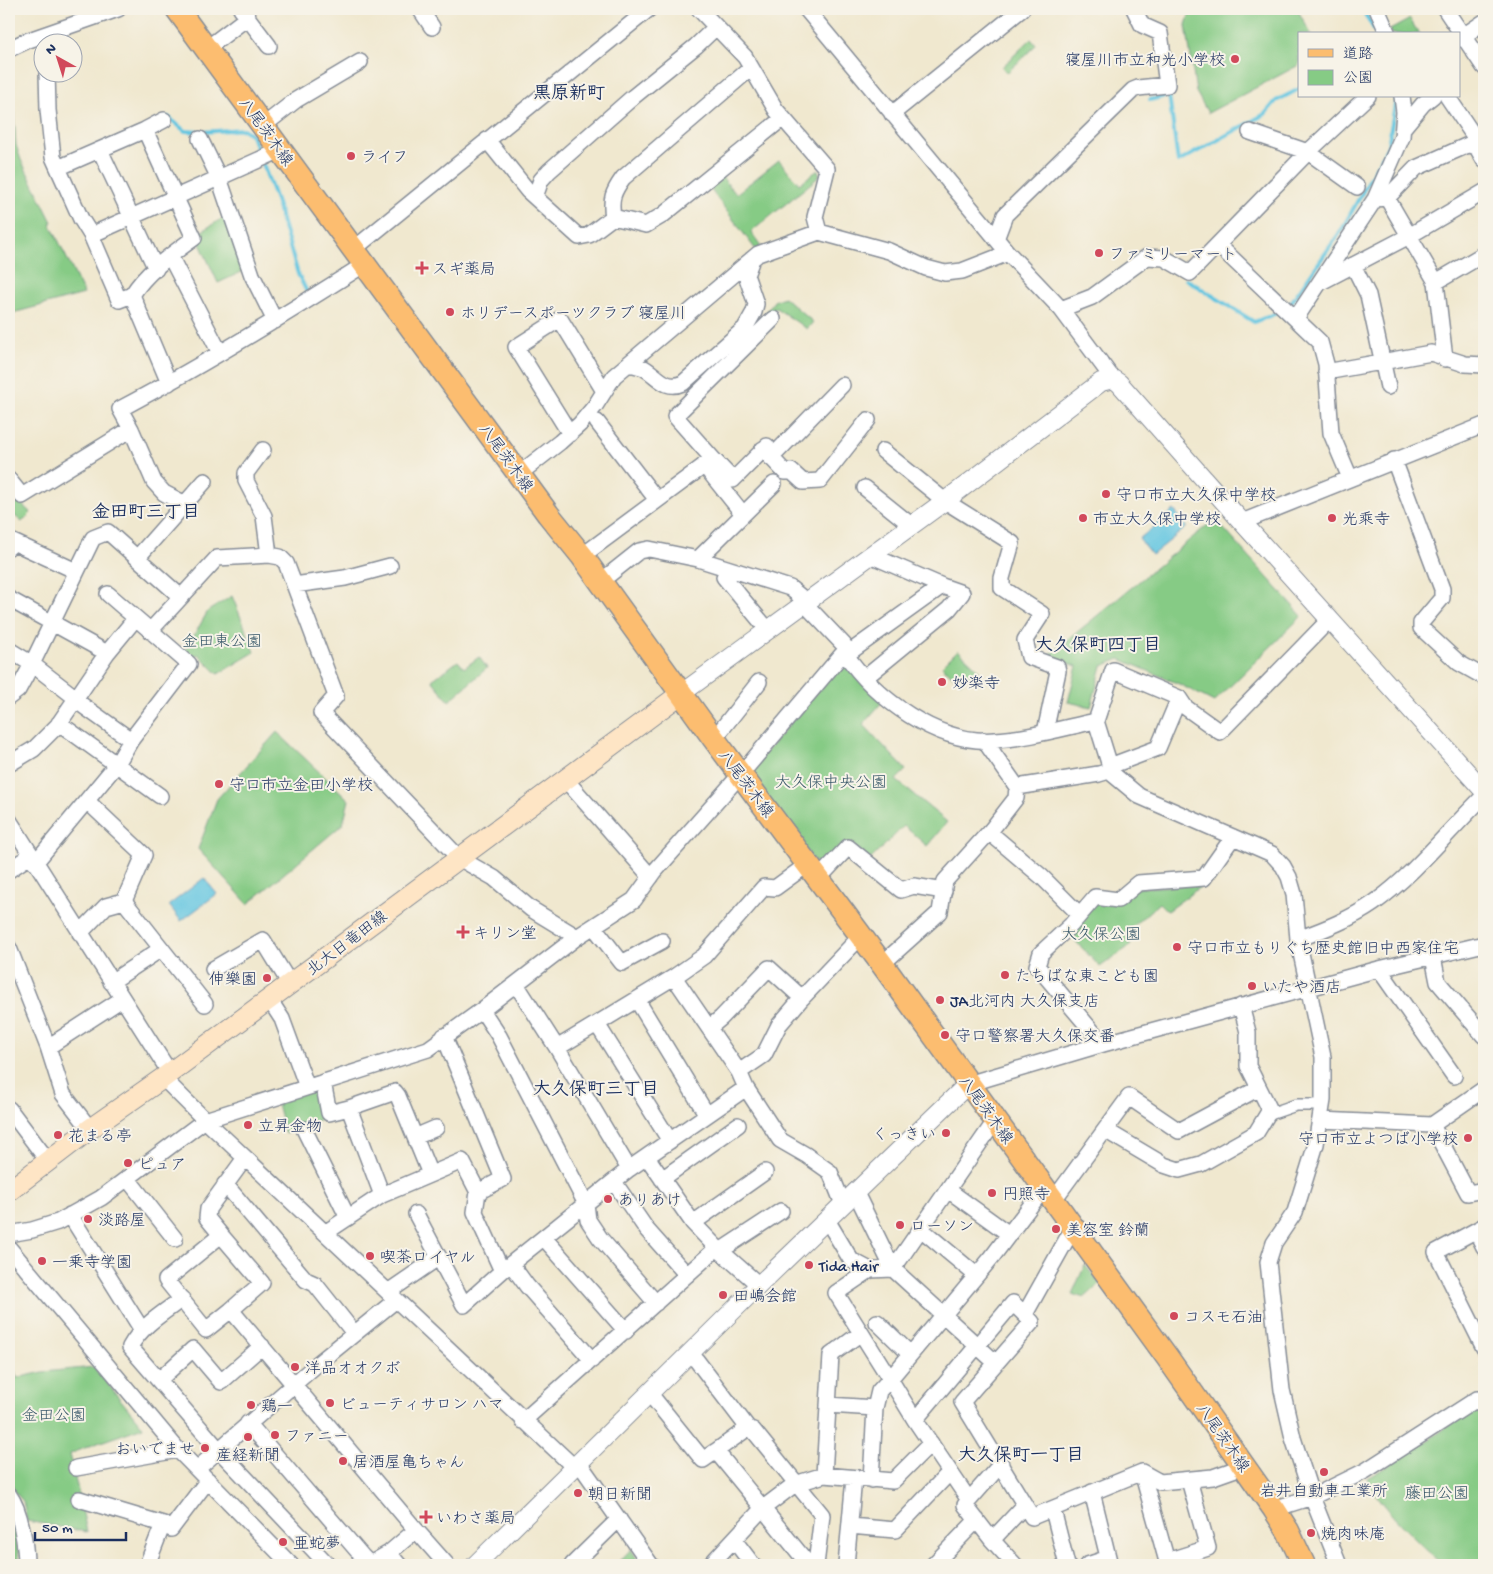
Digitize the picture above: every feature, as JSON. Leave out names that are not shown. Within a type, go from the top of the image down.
[{"type":"main road","name":"八尾茨木線","points":[[177,9],[548,514],[582,556],[682,692],[714,739],[882,964],[1073,1228],[1274,1509],[1288,1531],[1301,1565]]},
{"type":"main road","name":"北大日竜田線","points":[[9,1190],[290,984],[682,692]]},
{"type":"street","points":[[61,32],[118,9]]},
{"type":"street","points":[[420,9],[432,27]]},
{"type":"street","points":[[184,504],[164,493],[154,482],[131,429],[120,409],[169,383],[275,321],[359,257],[488,140],[649,9]]},
{"type":"street","points":[[700,9],[744,56],[776,110],[827,169],[815,217],[819,232]]},
{"type":"street","points":[[806,9],[996,239],[1060,309],[1113,379],[1119,383],[1484,791]]},
{"type":"street","points":[[892,114],[1022,9]]},
{"type":"street","points":[[996,239],[1005,215],[1133,90],[1168,85],[1160,33],[1142,25],[1134,9]]},
{"type":"street","points":[[1379,9],[1387,32]]},
{"type":"street","points":[[1445,9],[1459,32]]},
{"type":"street","points":[[206,49],[245,13],[269,46]]},
{"type":"street","points":[[1484,22],[1462,37],[1484,67]]},
{"type":"street","points":[[535,197],[541,180],[549,171],[716,27]]},
{"type":"street","points":[[9,49],[32,42]]},
{"type":"street","points":[[263,126],[296,100],[360,62]]},
{"type":"street","points":[[613,217],[611,203],[615,189],[623,178],[752,68]]},
{"type":"street","points":[[47,82],[53,157],[119,300],[132,295],[137,287],[170,256],[194,238],[145,130]]},
{"type":"street","points":[[1060,309],[1092,297],[1147,257],[1164,258],[1190,273],[1308,152],[1366,98]]},
{"type":"street","points":[[1381,199],[1402,136],[1404,112],[1402,98]]},
{"type":"street","points":[[1403,128],[1430,98]]},
{"type":"street","points":[[1448,98],[1480,145],[1484,160]]},
{"type":"street","points":[[488,140],[528,191],[579,237],[589,235],[613,217],[646,224],[663,215],[783,118]]},
{"type":"street","points":[[58,168],[164,120]]},
{"type":"street","points":[[1250,132],[1308,152],[1356,187]]},
{"type":"street","points":[[200,139],[219,178],[252,275],[275,321]]},
{"type":"street","points":[[1289,312],[1320,283],[1381,199],[1416,168],[1468,145],[1480,145]]},
{"type":"street","points":[[100,150],[156,269]]},
{"type":"street","points":[[91,236],[281,150]]},
{"type":"street","points":[[1320,283],[1408,236],[1484,192]]},
{"type":"street","points":[[1381,199],[1408,236],[1436,282],[1445,359]]},
{"type":"street","points":[[519,474],[570,434],[595,406],[614,376],[758,254],[819,232],[889,251],[926,268],[945,273],[962,271],[1008,252]]},
{"type":"street","points":[[1218,245],[1320,342],[1326,372],[1331,433],[1350,478]]},
{"type":"street","points":[[1436,282],[1484,254]]},
{"type":"street","points":[[170,256],[220,353]]},
{"type":"street","points":[[628,364],[642,367],[669,386],[677,386],[685,381],[745,328],[751,320],[756,304],[746,276],[752,259]]},
{"type":"street","points":[[1354,265],[1368,294],[1388,387]]},
{"type":"street","points":[[132,295],[169,383]]},
{"type":"street","points":[[570,434],[516,347],[560,319],[604,391]]},
{"type":"street","points":[[743,514],[709,462],[675,416],[773,319]]},
{"type":"street","points":[[1326,372],[1431,354],[1465,364],[1484,365]]},
{"type":"street","points":[[682,692],[911,526],[1101,382],[1113,379]]},
{"type":"street","points":[[685,381],[696,394]]},
{"type":"street","points":[[709,462],[732,480],[842,385]]},
{"type":"street","points":[[767,451],[785,472],[791,472],[803,482],[820,481],[868,420]]},
{"type":"street","points":[[597,422],[657,500]]},
{"type":"street","points":[[1242,522],[1484,425]]},
{"type":"street","points":[[9,480],[22,496],[131,429]]},
{"type":"street","points":[[263,450],[246,473],[246,481],[264,516],[269,555]]},
{"type":"street","points":[[883,451],[945,500],[1012,543],[1002,578],[1002,588],[1042,614],[1025,640],[1029,657],[1057,667],[1058,671],[1046,732]]},
{"type":"street","points":[[1394,460],[1442,589],[1442,598],[1421,623],[1421,628],[1459,663],[1484,677]]},
{"type":"street","points":[[582,556],[709,462]]},
{"type":"street","points":[[137,558],[205,481]]},
{"type":"street","points":[[698,559],[774,484]]},
{"type":"street","points":[[865,488],[911,526]]},
{"type":"street","points":[[9,697],[18,690],[32,664],[93,538],[108,532],[181,597]]},
{"type":"street","points":[[9,547],[13,542],[76,572]]},
{"type":"street","points":[[600,582],[639,551],[649,549],[698,559],[790,588],[806,602],[844,645],[845,653],[885,697],[912,717],[948,734],[973,739],[995,740],[1046,732],[1096,721]]},
{"type":"street","points":[[150,631],[217,558],[269,555],[280,557],[286,564],[336,696],[322,713],[459,858],[494,878],[531,909],[577,937]]},
{"type":"street","points":[[866,677],[950,609],[962,594],[870,555]]},
{"type":"street","points":[[294,585],[345,578],[390,566]]},
{"type":"street","points":[[733,570],[724,577],[768,630]]},
{"type":"street","points":[[9,1234],[32,1230],[58,1222],[101,1198],[205,1120],[428,1049],[577,937],[634,900],[651,877],[845,653],[942,586]]},
{"type":"street","points":[[9,870],[33,859],[87,801],[117,764],[131,740],[188,664],[108,594]]},
{"type":"street","points":[[9,599],[107,653]]},
{"type":"street","points":[[9,764],[34,749],[59,723],[107,653],[135,618]]},
{"type":"street","points":[[1330,619],[1220,732],[1185,707],[1179,698],[1113,670],[1096,721],[1110,769],[1139,796],[1272,854],[1283,866],[1289,877],[1294,894],[1298,939],[1323,1057],[1322,1105],[1316,1144],[1295,1212],[1274,1242],[1268,1262],[1282,1390],[1293,1438],[1312,1497],[1339,1565]]},
{"type":"street","points":[[9,650],[32,664],[131,740]]},
{"type":"street","points":[[714,739],[759,682]]},
{"type":"street","points":[[1017,787],[1099,774],[1158,748],[1179,698]]},
{"type":"street","points":[[59,723],[160,796]]},
{"type":"street","points":[[882,964],[940,912],[945,881],[990,832],[1016,798],[1017,787],[984,740]]},
{"type":"street","points":[[565,779],[651,877]]},
{"type":"street","points":[[1298,939],[1327,928],[1374,903],[1406,876],[1484,796]]},
{"type":"street","points":[[87,801],[144,855],[124,901]]},
{"type":"street","points":[[9,820],[122,999],[166,1075],[205,1120],[245,1158],[523,1421],[577,1465],[619,1519],[651,1565]]},
{"type":"street","points":[[990,832],[1042,877],[1079,914]]},
{"type":"street","points":[[1103,1044],[1037,966],[1041,954],[1095,897],[1118,900],[1138,884],[1204,878],[1233,838]]},
{"type":"street","points":[[557,1048],[674,977],[704,956],[764,886],[775,888],[813,872],[848,847],[901,890],[914,886],[944,891]]},
{"type":"street","points":[[80,933],[106,906],[124,901]]},
{"type":"street","points":[[124,901],[205,1004]]},
{"type":"street","points":[[594,927],[622,963],[662,941]]},
{"type":"street","points":[[739,1072],[764,1055],[779,1025],[861,936]]},
{"type":"street","points":[[213,969],[263,940],[290,984]]},
{"type":"street","points":[[475,1565],[849,1198],[968,1084],[1241,1006],[1379,969],[1484,944]]},
{"type":"street","points":[[9,948],[12,966],[48,1047],[63,1094],[90,1129]]},
{"type":"street","points":[[111,982],[161,949]]},
{"type":"street","points":[[1433,957],[1438,982],[1484,1036]]},
{"type":"street","points":[[709,1028],[769,968],[802,998]]},
{"type":"street","points":[[1379,969],[1454,1076]]},
{"type":"street","points":[[674,977],[739,1072],[746,1088],[780,1140],[830,1172],[849,1198],[893,1269],[996,1363]]},
{"type":"street","points":[[516,984],[557,1048],[629,1169]]},
{"type":"street","points":[[48,1047],[122,999]]},
{"type":"street","points":[[269,999],[282,1019],[307,1087]]},
{"type":"street","points":[[637,1000],[707,1115]]},
{"type":"street","points":[[1105,1130],[1164,1165],[1179,1170],[1201,1164],[1256,1133],[1270,1110],[1248,1066],[1248,1032],[1241,1006]]},
{"type":"street","points":[[482,1010],[500,1036],[586,1204],[588,1220],[600,1238],[656,1303]]},
{"type":"street","points":[[597,1024],[670,1141]]},
{"type":"street","points":[[444,1036],[503,1179],[478,1192]]},
{"type":"street","points":[[323,1082],[329,1112],[349,1108],[395,1092],[430,1174]]},
{"type":"street","points":[[416,1214],[464,1305],[629,1169],[746,1088]]},
{"type":"street","points":[[871,1480],[878,1391],[890,1379],[1009,1234],[1048,1194],[1105,1130],[1129,1097],[1179,1131],[1259,1088]]},
{"type":"street","points":[[1320,1120],[1432,1125],[1484,1089]]},
{"type":"street","points":[[1267,1115],[1296,1104],[1322,1105]]},
{"type":"street","points":[[349,1108],[382,1195]]},
{"type":"street","points":[[9,1109],[48,1161]]},
{"type":"street","points":[[893,1269],[995,1121]]},
{"type":"street","points":[[662,1179],[738,1125]]},
{"type":"street","points":[[1432,1125],[1468,1193],[1484,1190]]},
{"type":"street","points":[[415,1137],[436,1128]]},
{"type":"street","points":[[304,1129],[348,1218]]},
{"type":"street","points":[[647,1157],[694,1223],[719,1250],[760,1285]]},
{"type":"street","points":[[221,1235],[166,1280],[206,1330],[262,1283],[207,1218],[208,1209],[245,1158]]},
{"type":"street","points":[[325,1233],[382,1195],[462,1161],[478,1192],[475,1212],[507,1268],[527,1286],[592,1360]]},
{"type":"street","points":[[694,1223],[765,1172]]},
{"type":"street","points":[[127,1178],[175,1239]]},
{"type":"street","points":[[614,1182],[647,1230],[687,1275]]},
{"type":"street","points":[[225,1184],[306,1280],[315,1284],[354,1333]]},
{"type":"street","points":[[948,1190],[1009,1234]]},
{"type":"street","points":[[523,1421],[687,1275],[719,1250],[781,1210]]},
{"type":"street","points":[[70,1215],[142,1330]]},
{"type":"street","points":[[827,1220],[851,1260],[870,1270],[893,1269]]},
{"type":"street","points":[[1025,1314],[1073,1228]]},
{"type":"street","points":[[921,1229],[976,1275]]},
{"type":"street","points":[[1484,1248],[1480,1229],[1436,1252],[1484,1348]]},
{"type":"street","points":[[544,1238],[626,1331]]},
{"type":"street","points":[[9,1248],[178,1450],[291,1565]]},
{"type":"street","points":[[197,1469],[354,1333],[392,1296],[439,1257]]},
{"type":"street","points":[[870,1270],[836,1294],[930,1444],[968,1500]]},
{"type":"street","points":[[182,1299],[142,1330],[130,1347],[218,1450],[328,1565]]},
{"type":"street","points":[[915,1420],[1013,1303],[1032,1322],[962,1402],[1032,1517],[1142,1472]]},
{"type":"street","points":[[232,1310],[416,1530],[448,1565]]},
{"type":"street","points":[[877,1322],[910,1354]]},
{"type":"street","points":[[824,1475],[831,1355],[860,1333]]},
{"type":"street","points":[[160,1380],[193,1349],[221,1382],[262,1346]]},
{"type":"street","points":[[691,1353],[748,1428],[753,1430],[822,1515],[816,1565]]},
{"type":"street","points":[[650,1394],[703,1460],[748,1428]]},
{"type":"street","points":[[1274,1509],[1312,1497],[1365,1471],[1482,1399]]},
{"type":"street","points":[[828,1405],[876,1408]]},
{"type":"street","points":[[248,1423],[357,1561],[370,1564],[389,1553],[416,1530]]},
{"type":"street","points":[[710,1565],[762,1509],[795,1484],[824,1475],[894,1481],[930,1444]]},
{"type":"street","points":[[76,1468],[178,1450]]},
{"type":"street","points":[[716,1451],[809,1565]]},
{"type":"street","points":[[1001,1464],[964,1505],[1009,1563]]},
{"type":"street","points":[[1142,1472],[1160,1482],[1213,1477],[1244,1466]]},
{"type":"street","points":[[850,1526],[895,1530],[950,1472]]},
{"type":"street","points":[[1142,1472],[1167,1563],[1208,1548],[1189,1480]]},
{"type":"street","points":[[846,1565],[854,1478]]},
{"type":"street","points":[[79,1499],[163,1524],[171,1529],[208,1480]]},
{"type":"street","points":[[1087,1565],[1109,1562],[1092,1492]]},
{"type":"street","points":[[9,1495],[17,1511],[26,1565]]},
{"type":"street","points":[[992,1540],[1024,1506]]},
{"type":"street","points":[[1053,1510],[1067,1565]]},
{"type":"street","points":[[572,1565],[619,1519]]},
{"type":"street","points":[[933,1565],[976,1520]]},
{"type":"street","points":[[148,1565],[163,1524]]},
{"type":"street","points":[[734,1540],[753,1565]]},
{"type":"street","points":[[389,1553],[399,1565]]},
{"type":"green space","points":[[1191,9],[1297,9],[1310,32],[1298,32],[1298,66],[1208,113],[1196,92],[1186,25]]},
{"type":"green space","points":[[1410,19],[1418,32],[1391,32],[1390,30]]},
{"type":"green space","points":[[1031,39],[1036,45],[1007,73],[1002,67]]},
{"type":"green space","points":[[9,57],[16,145],[21,160],[52,222],[50,223],[84,294],[9,314]]},
{"type":"green space","points":[[779,160],[799,184],[818,170],[820,176],[751,232],[761,246],[756,250],[708,186],[721,176],[736,194]]},
{"type":"green space","points":[[229,214],[248,269],[218,283],[196,235]]},
{"type":"green space","points":[[784,297],[813,322],[807,329],[776,308],[765,318],[764,316],[774,301]]},
{"type":"green space","points":[[9,493],[31,513],[22,522],[9,511]]},
{"type":"green space","points":[[1215,519],[1302,616],[1214,702],[1179,684],[1120,659],[1102,666],[1091,707],[1068,702],[1077,666],[1048,656]]},
{"type":"green space","name":"金田東公園","points":[[232,596],[255,652],[218,674],[198,654],[193,658],[185,651],[208,611]]},
{"type":"green space","points":[[958,650],[982,673],[972,683],[966,677],[961,683],[942,666]]},
{"type":"green space","points":[[479,657],[487,668],[449,701],[432,680],[458,661],[464,668]]},
{"type":"green space","name":"大久保中央公園","points":[[843,659],[884,700],[863,724],[906,770],[896,780],[947,822],[927,846],[904,826],[870,860],[849,842],[821,870],[748,774]]},
{"type":"green space","points":[[277,732],[349,800],[343,824],[248,904],[198,849],[217,799]]},
{"type":"green space","name":"大久保公園","points":[[1191,885],[1200,887],[1167,911],[1159,903],[1125,933],[1131,945],[1100,967],[1069,934],[1094,905],[1138,888]]},
{"type":"green space","points":[[322,1089],[323,1118],[285,1134],[276,1100]]},
{"type":"green space","points":[[1085,1265],[1100,1284],[1084,1298],[1072,1294]]},
{"type":"green space","name":"金田公園","points":[[9,1353],[17,1378],[43,1372],[94,1367],[143,1427],[70,1454],[87,1532],[27,1521],[23,1501],[9,1486]]},
{"type":"green space","name":"藤田公園","points":[[1477,1412],[1484,1419],[1484,1565],[1442,1565],[1380,1501],[1367,1478],[1398,1460],[1467,1414]]},
{"type":"green space","points":[[9,1502],[12,1507],[20,1565],[9,1565]]},
{"type":"green space","points":[[631,1549],[641,1565],[616,1565]]},
{"type":"water","points":[[1174,510],[1187,527],[1152,555],[1139,539]]},
{"type":"water","points":[[204,878],[217,894],[181,921],[169,905]]},
{"type":"waterway","points":[[1362,9],[1376,32]]},
{"type":"waterway","points":[[1150,100],[1169,95],[1178,162],[1265,114],[1276,101],[1298,90]]},
{"type":"waterway","points":[[1288,307],[1341,231],[1388,146],[1396,99]]},
{"type":"waterway","points":[[168,117],[185,131],[202,132],[243,129],[252,135],[259,155]]},
{"type":"waterway","points":[[262,162],[276,200],[298,274],[309,296]]},
{"type":"waterway","points":[[1186,279],[1254,322],[1282,311]]},
{"type":"place","name":"寝屋川市立和光小学校","points":[[1235,59]]},
{"type":"place","name":"ライフ","points":[[351,156]]},
{"type":"place","name":"ファミリーマート","points":[[1099,253]]},
{"type":"place","name":"スギ薬局","points":[[422,268]]},
{"type":"place","name":"ホリデースポーツクラブ 寝屋川","points":[[450,312]]},
{"type":"place","name":"守口市立大久保中学校","points":[[1106,494]]},
{"type":"place","name":"市立大久保中学校","points":[[1083,518]]},
{"type":"place","name":"光乘寺","points":[[1332,518]]},
{"type":"place","name":"妙楽寺","points":[[942,682]]},
{"type":"place","name":"守口市立金田小学校","points":[[219,784]]},
{"type":"place","name":"キリン堂","points":[[463,932]]},
{"type":"place","name":"守口市立もりぐち歴史館旧中西家住宅","points":[[1177,947]]},
{"type":"place","name":"たちばな東こども園","points":[[1005,975]]},
{"type":"place","name":"伸樂園","points":[[267,978]]},
{"type":"place","name":"いたや酒店","points":[[1252,986]]},
{"type":"place","name":"JA北河内 大久保支店","points":[[940,1000]]},
{"type":"place","name":"守口警察署大久保交番","points":[[945,1035]]},
{"type":"place","name":"立昇金物","points":[[248,1125]]},
{"type":"place","name":"くっきい","points":[[946,1133]]},
{"type":"place","name":"花まる亭","points":[[58,1135]]},
{"type":"place","name":"守口市立よつば小学校","points":[[1468,1138]]},
{"type":"place","name":"ピュア","points":[[128,1163]]},
{"type":"place","name":"円照寺","points":[[992,1193]]},
{"type":"place","name":"ありあけ","points":[[608,1199]]},
{"type":"place","name":"淡路屋","points":[[88,1219]]},
{"type":"place","name":"ローソン","points":[[900,1225]]},
{"type":"place","name":"美容室 鈴蘭","points":[[1056,1229]]},
{"type":"place","name":"喫茶ロイヤル","points":[[370,1256]]},
{"type":"place","name":"一乗寺学園","points":[[42,1261]]},
{"type":"place","name":"Tida Hair","points":[[809,1265]]},
{"type":"place","name":"田嶋会館","points":[[723,1295]]},
{"type":"place","name":"コスモ石油","points":[[1174,1316]]},
{"type":"place","name":"洋品オオクボ","points":[[295,1367]]},
{"type":"place","name":"ビューティサロン ハマ","points":[[330,1403]]},
{"type":"place","name":"鶏一","points":[[251,1405]]},
{"type":"place","name":"ファニー","points":[[275,1435]]},
{"type":"place","name":"産経新聞","points":[[248,1437]]},
{"type":"place","name":"おいでませ","points":[[205,1448]]},
{"type":"place","name":"居酒屋亀ちゃん","points":[[343,1461]]},
{"type":"place","name":"岩井自動車工業所","points":[[1324,1472]]},
{"type":"place","name":"朝日新聞","points":[[578,1493]]},
{"type":"place","name":"いわさ薬局","points":[[426,1517]]},
{"type":"place","name":"焼肉味庵","points":[[1311,1533]]},
{"type":"place","name":"亜蛇夢","points":[[283,1542]]},
{"type":"district","name":"黒原新町","points":[[569,92]]},
{"type":"district","name":"金田町三丁目","points":[[146,511]]},
{"type":"district","name":"大久保町四丁目","points":[[1098,644]]},
{"type":"district","name":"大久保町三丁目","points":[[596,1088]]},
{"type":"district","name":"大久保町一丁目","points":[[1021,1454]]}]
